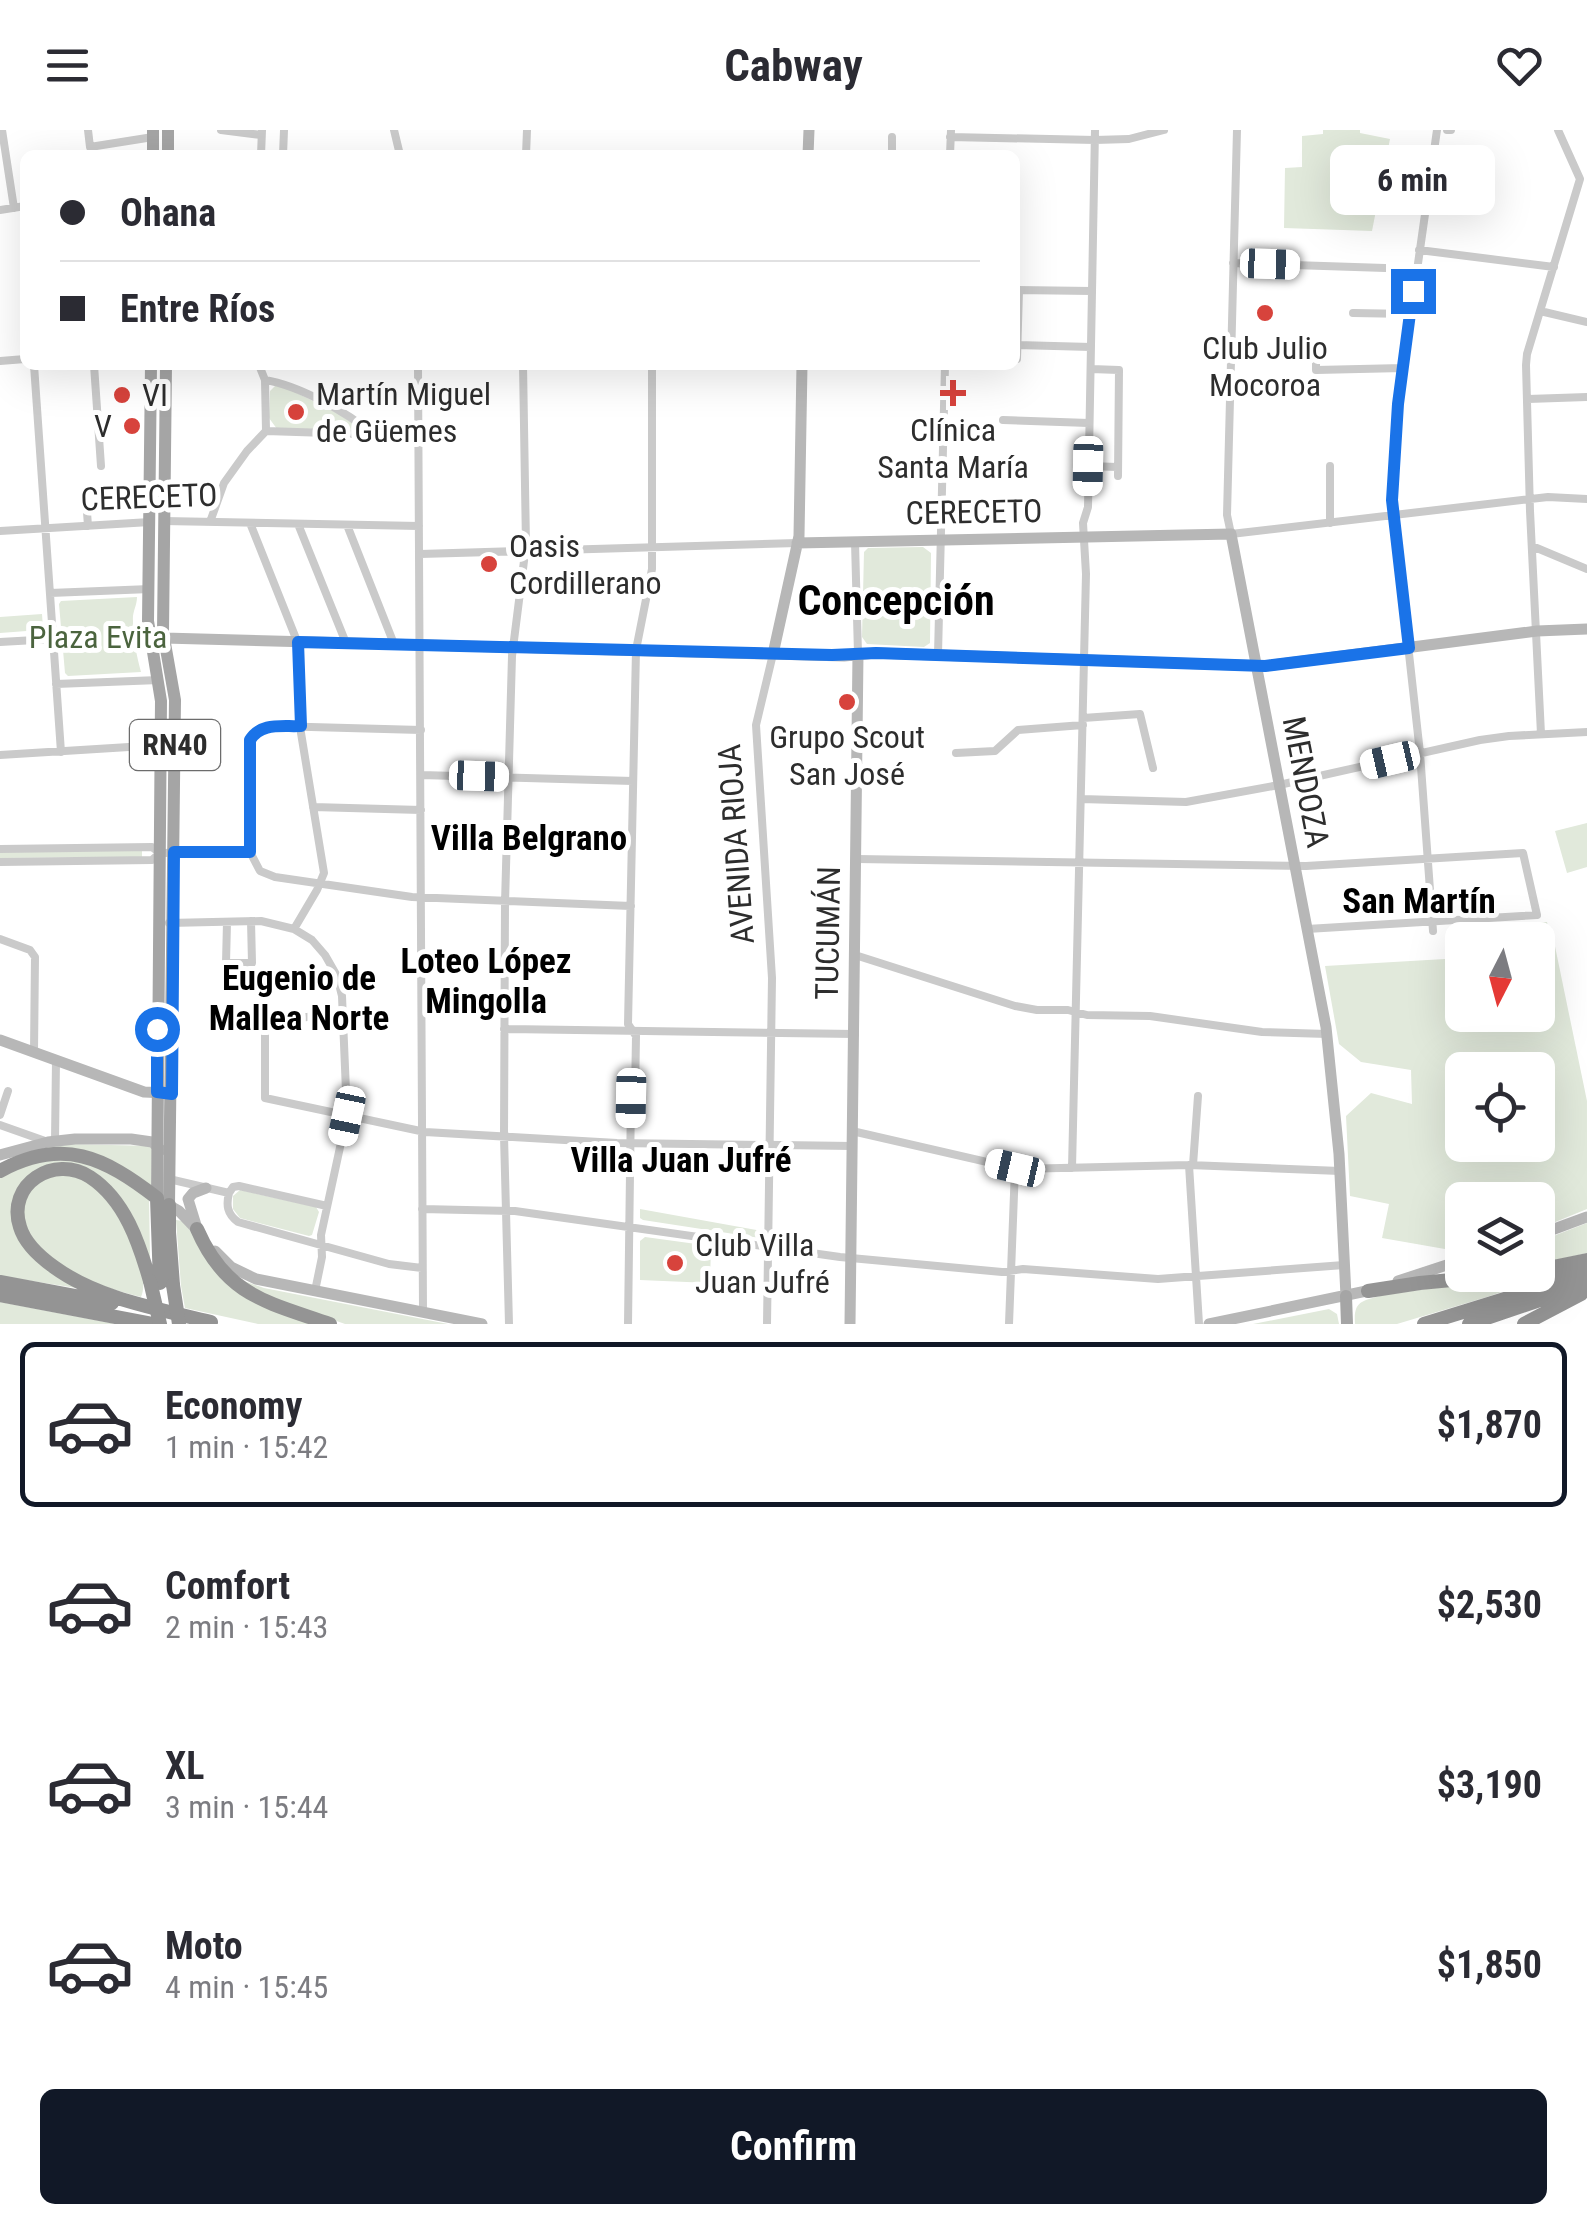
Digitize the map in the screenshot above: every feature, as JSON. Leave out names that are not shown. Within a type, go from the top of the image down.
[{"type":"highway","points":[[8,1156],[45,1143]]},
{"type":"highway","points":[[0,1171],[39,1155],[76,1154],[115,1168],[163,1201]]},
{"type":"highway","points":[[161,1283],[126,1217],[95,1180],[61,1168],[39,1174],[26,1187],[18,1206],[20,1226],[29,1244],[55,1268],[102,1292],[216,1323]]},
{"type":"highway","name":"RN40","points":[[162,1324],[163,1201]]},
{"type":"highway","points":[[197,1229],[214,1262],[238,1286],[264,1300],[330,1324]]},
{"type":"highway","points":[[1555,1267],[1587,1260]]},
{"type":"highway","points":[[1424,1324],[1587,1270]]},
{"type":"highway","points":[[1368,1292],[1445,1281]]},
{"type":"highway","points":[[0,1282],[216,1323]]},
{"type":"highway","name":"RN40","points":[[161,1283],[179,1324]]},
{"type":"highway","points":[[1469,1324],[1587,1284]]},
{"type":"highway","points":[[1524,1324],[1587,1292]]},
{"type":"highway","points":[[0,1296],[146,1323]]},
{"type":"main road","name":"RN40","points":[[151,370],[148,614],[162,700],[167,853]]},
{"type":"main road","name":"RN40","points":[[163,1178],[170,1162],[164,1093],[167,853],[175,734],[174,688],[164,638],[166,370]]},
{"type":"main road","name":"RN40","points":[[163,1201],[157,1122],[164,1093]]},
{"type":"main road","name":"MENDOZA","points":[[1346,1296],[1347,1323]]},
{"type":"street","points":[[2,130],[14,208]]},
{"type":"street","points":[[88,130],[90,147],[168,132]]},
{"type":"street","points":[[221,130],[262,133]]},
{"type":"street","points":[[1072,1168],[1096,130]]},
{"type":"street","points":[[951,134],[1095,140],[1129,139],[1164,130]]},
{"type":"street","name":"MENDOZA","points":[[1236,130],[1228,515],[1326,1034],[1340,1171],[1346,1296]]},
{"type":"street","points":[[1432,926],[1420,753],[1392,500],[1403,368],[1436,130]]},
{"type":"street","points":[[1542,734],[1530,499],[1528,354],[1584,182],[1558,130]]},
{"type":"street","points":[[892,138],[892,150]]},
{"type":"street","points":[[0,210],[20,207]]},
{"type":"street","points":[[1419,250],[1554,267]]},
{"type":"street","points":[[1234,263],[1416,268]]},
{"type":"street","points":[[1020,290],[1092,291]]},
{"type":"street","points":[[1540,310],[1587,322]]},
{"type":"street","points":[[1352,313],[1410,314]]},
{"type":"street","points":[[1020,345],[1091,348]]},
{"type":"street","points":[[1316,364],[1316,370],[1403,368]]},
{"type":"street","points":[[1088,466],[1117,471],[1119,370],[1090,369]]},
{"type":"street","points":[[34,370],[61,752]]},
{"type":"street","points":[[94,370],[101,466]]},
{"type":"street","points":[[210,522],[224,483],[266,432],[261,370]]},
{"type":"street","points":[[418,370],[423,1311]]},
{"type":"street","points":[[509,1324],[504,1136],[505,903],[513,647],[525,552],[524,370]]},
{"type":"street","points":[[628,1324],[631,1098],[636,1056],[636,1036],[628,1024],[636,650],[652,569],[652,370]]},
{"type":"street","name":"AVENIDA RIOJA","points":[[767,1324],[772,978],[756,725],[798,543],[802,370]]},
{"type":"street","points":[[938,656],[945,370]]},
{"type":"street","points":[[264,380],[281,382],[356,420],[372,434]]},
{"type":"street","points":[[1528,399],[1587,397]]},
{"type":"street","points":[[1003,420],[1090,423]]},
{"type":"street","points":[[266,432],[419,436]]},
{"type":"street","points":[[1330,466],[1330,522]]},
{"type":"street","name":"CERECETO","points":[[420,554],[1231,534],[1548,497],[1587,500]]},
{"type":"street","points":[[86,498],[88,526]]},
{"type":"street","name":"CERECETO","points":[[0,531],[164,521],[420,526]]},
{"type":"street","points":[[250,523],[298,642],[301,726],[324,873],[294,928]]},
{"type":"street","points":[[298,524],[346,643]]},
{"type":"street","points":[[347,525],[394,644]]},
{"type":"street","name":"TUCUMÁN","points":[[850,1324],[857,860],[855,542]]},
{"type":"street","points":[[1532,546],[1587,568]]},
{"type":"street","points":[[50,593],[164,588]]},
{"type":"street","points":[[148,614],[164,638],[1256,666],[1537,630],[1587,629]]},
{"type":"street","points":[[0,642],[53,638]]},
{"type":"street","points":[[56,684],[158,680]]},
{"type":"street","points":[[956,753],[995,751],[1018,730],[1140,714],[1153,768]]},
{"type":"street","points":[[421,730],[301,726],[269,727],[253,734],[249,743],[250,852],[258,868],[265,874],[420,898],[631,906]]},
{"type":"street","points":[[1081,799],[1186,802],[1480,740],[1587,732]]},
{"type":"street","points":[[0,756],[162,745],[175,734]]},
{"type":"street","points":[[421,775],[633,781]]},
{"type":"street","points":[[313,808],[421,810]]},
{"type":"street","points":[[0,849],[152,847],[167,853]]},
{"type":"street","points":[[0,862],[150,860],[167,853],[250,852]]},
{"type":"street","points":[[857,860],[1294,866],[1523,854],[1537,915],[1432,926],[1307,929]]},
{"type":"street","points":[[227,922],[226,963],[252,963],[251,921]]},
{"type":"street","points":[[166,923],[251,921],[294,928],[330,960],[340,984],[347,1116],[321,1235],[322,1257],[315,1291]]},
{"type":"street","points":[[0,939],[30,950],[34,957],[34,1052]]},
{"type":"street","points":[[855,954],[1015,1006],[1087,1015],[1150,1016],[1262,1032],[1326,1034]]},
{"type":"street","points":[[343,1011],[265,1024],[265,1098],[421,1132],[630,1144],[852,1146]]},
{"type":"street","points":[[504,1029],[854,1034]]},
{"type":"street","points":[[0,1040],[144,1092],[164,1093]]},
{"type":"street","points":[[45,1143],[56,1060]]},
{"type":"street","points":[[0,1114],[8,1091]]},
{"type":"street","points":[[1198,1096],[1191,1165],[1199,1324]]},
{"type":"street","points":[[131,1139],[146,1134],[157,1122]]},
{"type":"street","points":[[0,1125],[45,1143],[131,1139],[157,1145],[170,1162]]},
{"type":"street","points":[[852,1130],[1015,1168],[1191,1165],[1340,1171]]},
{"type":"street","points":[[8,1156],[19,1140],[16,1131]]},
{"type":"street","points":[[1008,1324],[1015,1168]]},
{"type":"street","points":[[163,1178],[229,1193]]},
{"type":"street","points":[[327,1206],[239,1186],[229,1193],[227,1209],[238,1222],[388,1264],[422,1268]]},
{"type":"street","points":[[197,1229],[188,1199],[193,1192],[206,1188]]},
{"type":"street","points":[[163,1201],[197,1229],[224,1262],[241,1273],[263,1281],[482,1324]]},
{"type":"street","points":[[422,1209],[506,1211],[851,1258],[1002,1272],[1024,1270],[1158,1280],[1344,1265]]},
{"type":"street","points":[[1555,1229],[1587,1217]]},
{"type":"street","points":[[1209,1324],[1368,1292],[1445,1266]]},
{"type":"green space","points":[[1323,130],[1360,130],[1390,139],[1372,231],[1284,228],[1285,168],[1302,167],[1302,136],[1323,134]]},
{"type":"green space","points":[[276,385],[355,422],[355,428],[277,429],[269,418],[270,391]]},
{"type":"green space","points":[[923,547],[931,553],[930,643],[924,647],[867,644],[862,637],[864,552],[868,548]]},
{"type":"green space","name":"Plaza Evita","points":[[137,597],[133,628],[141,672],[68,676],[61,601]]},
{"type":"green space","points":[[42,614],[40,630],[0,633],[0,617]]},
{"type":"green space","points":[[1587,823],[1587,867],[1567,873],[1555,831]]},
{"type":"green space","points":[[142,850],[142,857],[0,858],[0,852]]},
{"type":"green space","points":[[1555,946],[1587,1101],[1587,1209],[1555,1222],[1555,1182],[1445,1182],[1445,1249],[1382,1238],[1389,1204],[1350,1196],[1346,1116],[1371,1093],[1412,1104],[1411,1070],[1361,1062],[1339,1044],[1325,966],[1445,959],[1445,1032],[1555,1032]]},
{"type":"green space","points":[[69,1144],[152,1146],[151,1187],[104,1159],[41,1148]]},
{"type":"green space","points":[[88,1160],[149,1197],[150,1258],[96,1176],[34,1173],[17,1228],[89,1290],[0,1276],[0,1175],[29,1161]]},
{"type":"green space","points":[[60,1173],[89,1183],[120,1220],[142,1270],[141,1297],[69,1271],[34,1240],[23,1214],[24,1200],[32,1187]]},
{"type":"green space","points":[[240,1190],[316,1207],[319,1212],[312,1235],[240,1218],[233,1209],[233,1196]]},
{"type":"green space","points":[[640,1209],[762,1231],[762,1235],[760,1238],[643,1220]]},
{"type":"green space","points":[[176,1220],[183,1221],[218,1271],[322,1324],[258,1324],[185,1308]]},
{"type":"green space","points":[[1587,1223],[1587,1253],[1555,1260],[1555,1235]]},
{"type":"green space","name":"Club Villa Juan Jufré","points":[[645,1237],[711,1246],[710,1283],[640,1280],[640,1241]]},
{"type":"green space","points":[[241,1280],[264,1288],[448,1324],[345,1324],[261,1294]]},
{"type":"green space","points":[[1445,1286],[1445,1292],[1501,1292],[1397,1324],[1355,1324],[1358,1306],[1383,1295]]},
{"type":"green space","points":[[0,1302],[116,1324],[0,1324]]},
{"type":"green space","points":[[1329,1309],[1337,1314],[1339,1324],[1253,1324]]},
{"type":"place","name":"Club Julio Mocoroa","points":[[1265,313]]},
{"type":"place","name":"Clínica Santa María","points":[[953,393]]},
{"type":"place","name":"VI","points":[[122,395]]},
{"type":"place","name":"Martín Miguel de Güemes","points":[[296,412]]},
{"type":"place","name":"V","points":[[132,426]]},
{"type":"place","name":"Oasis Cordillerano","points":[[489,564]]},
{"type":"place","name":"Grupo Scout San José","points":[[847,702]]},
{"type":"place","name":"Club Villa Juan Jufré","points":[[675,1263]]},
{"type":"district","name":"Concepción","points":[[896,600]]},
{"type":"district","name":"Villa Belgrano","points":[[529,838]]},
{"type":"district","name":"San Martín","points":[[1419,901]]},
{"type":"district","name":"Loteo López Mingolla","points":[[486,981]]},
{"type":"district","name":"Eugenio de Mallea Norte","points":[[299,998]]},
{"type":"district","name":"Villa Juan Jufré","points":[[681,1160]]},
{"type":"route","points":[[157,1029],[157,1092],[172,1094],[174,852],[250,852],[250,740],[266,727],[301,726],[298,642],[844,656],[876,653],[1265,666],[1409,648],[1392,500],[1398,404],[1413,291]]}]
